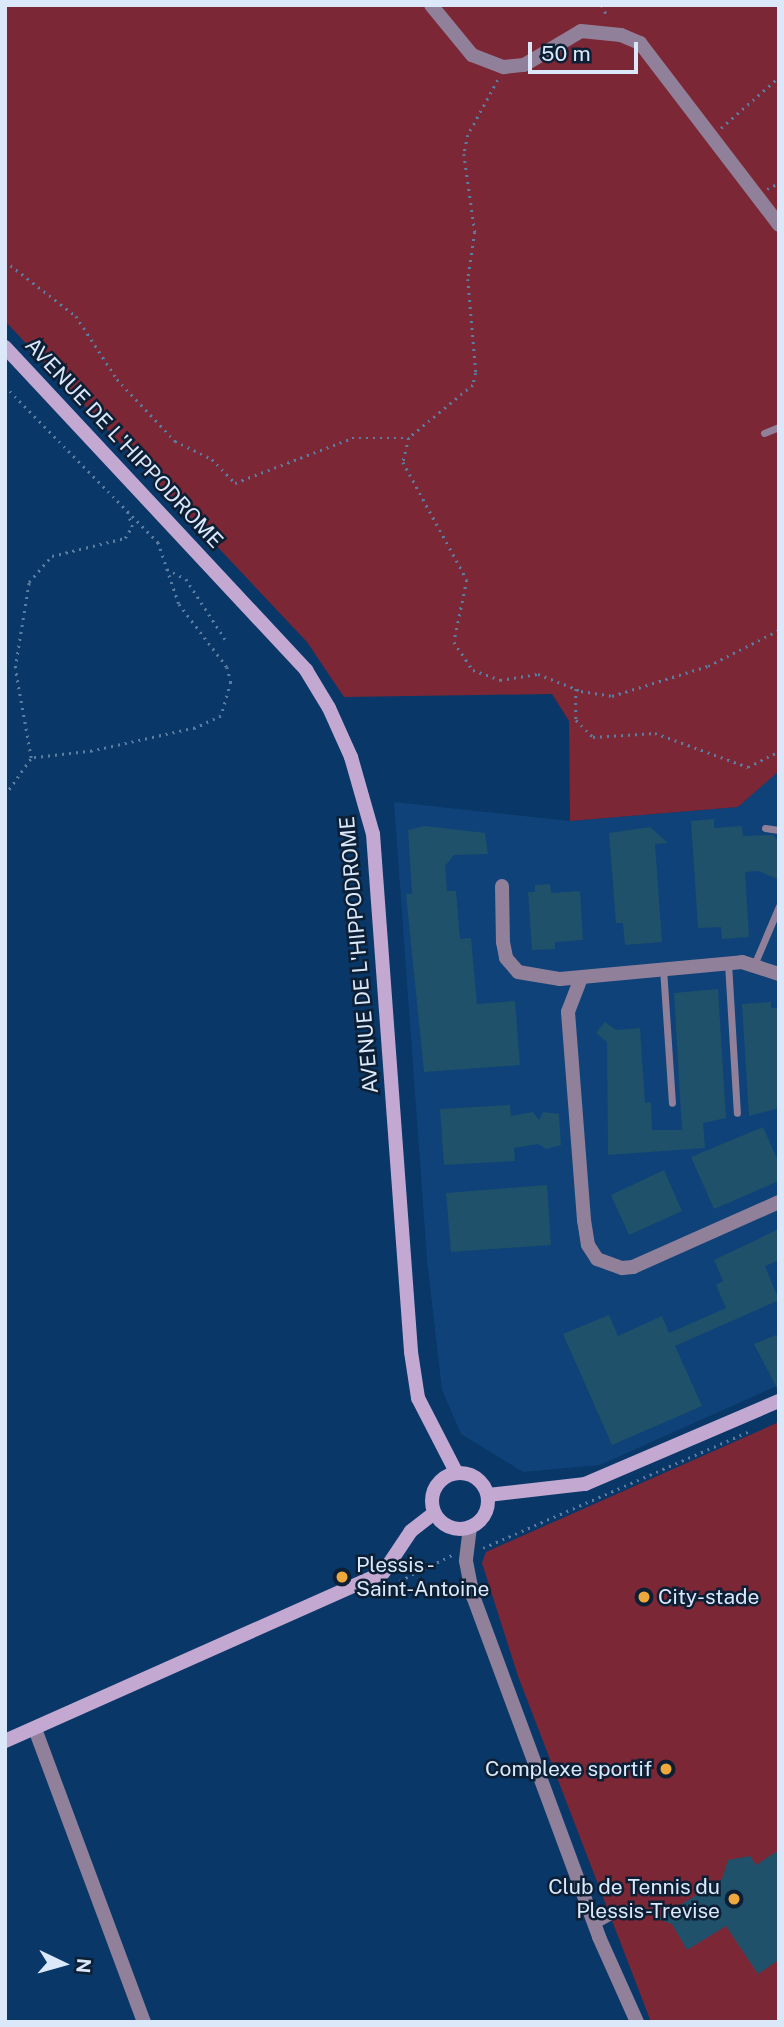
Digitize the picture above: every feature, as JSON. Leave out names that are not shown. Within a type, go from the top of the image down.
[{"type":"main road","name":"AVENUE DE L'HIPPODROME","points":[[5,347],[306,670],[330,708],[351,757],[373,834],[411,1352],[418,1398],[456,1472]]},
{"type":"main road","points":[[488,1495],[585,1484],[779,1401]]},
{"type":"main road","points":[[5,1741],[383,1573],[411,1531],[434,1513],[435,1487],[456,1472],[480,1480],[488,1495],[483,1518],[470,1527],[453,1528],[434,1513]]},
{"type":"street","points":[[431,5],[472,55],[504,67],[524,65],[581,31],[621,35],[640,43],[779,225]]},
{"type":"street","points":[[502,886],[503,942],[506,958],[518,972],[581,978],[663,967],[728,963],[754,965],[779,974]]},
{"type":"street","points":[[581,978],[568,1012],[584,1220],[588,1244],[597,1259],[622,1268],[633,1267],[779,1202]]},
{"type":"street","points":[[470,1527],[466,1561],[473,1596],[594,1925],[637,2022]]},
{"type":"street","points":[[35,1729],[144,2022]]},
{"type":"lane","points":[[764,433],[779,427]]},
{"type":"lane","points":[[765,828],[779,831]]},
{"type":"lane","points":[[754,965],[779,906]]},
{"type":"lane","points":[[728,963],[737,1113]]},
{"type":"lane","points":[[663,967],[672,1103]]},
{"type":"lane","points":[[594,1925],[626,1908]]},
{"type":"path","points":[[504,67],[468,135],[464,154],[475,232],[468,279],[476,373],[473,385],[409,438],[403,463],[412,486],[433,514],[467,580],[454,642],[473,670],[500,680],[538,674],[576,689],[612,696],[708,666],[779,630]]},
{"type":"path","points":[[711,137],[779,77]]},
{"type":"path","points":[[5,261],[76,316],[117,379],[175,440],[212,459],[235,483],[352,438],[409,438]]},
{"type":"path","points":[[5,386],[158,542],[189,623],[227,667],[230,695],[220,716],[178,733],[92,751],[31,758]]},
{"type":"path","points":[[5,795],[31,758],[15,668],[29,582],[52,556],[125,538],[132,527],[125,506]]},
{"type":"path","points":[[167,569],[186,579],[225,639]]},
{"type":"path","points":[[576,689],[576,720],[593,737],[654,733],[748,767],[779,751]]},
{"type":"path","points":[[480,1549],[753,1429]]},
{"type":"shaded area","points":[[5,5],[779,5],[779,771],[738,807],[570,821],[569,721],[552,694],[344,697],[307,642],[5,321]]},
{"type":"shaded area","points":[[779,771],[779,1385],[600,1465],[523,1472],[461,1434],[442,1390],[427,1260],[394,802],[570,821],[738,807]]},
{"type":"shaded area","name":"Complexe sportif","points":[[779,1422],[779,2022],[651,2022],[518,1676],[482,1563],[486,1552]]},
{"type":"building","points":[[714,819],[714,828],[742,826],[743,836],[773,835],[779,842],[779,880],[759,871],[745,872],[749,937],[722,939],[721,927],[698,928],[691,821]]},
{"type":"building","points":[[425,826],[485,833],[488,854],[454,855],[445,866],[447,891],[456,891],[460,939],[471,938],[477,1004],[515,1001],[520,1065],[424,1072],[406,894],[412,894],[408,830]]},
{"type":"building","points":[[650,827],[668,843],[655,844],[662,942],[625,945],[623,923],[616,923],[609,833]]},
{"type":"building","points":[[550,884],[551,893],[580,891],[583,940],[555,942],[555,949],[532,950],[528,892],[535,892],[535,885]]},
{"type":"building","points":[[718,989],[726,1118],[703,1123],[705,1148],[608,1155],[607,1042],[596,1033],[605,1022],[616,1030],[640,1028],[645,1103],[651,1102],[652,1130],[682,1130],[674,993]]},
{"type":"building","points":[[771,1002],[771,1008],[779,1008],[779,1108],[749,1116],[742,1004]]},
{"type":"building","points":[[510,1105],[511,1116],[533,1112],[539,1120],[543,1112],[559,1114],[561,1145],[546,1149],[538,1144],[514,1148],[515,1161],[444,1165],[440,1109]]},
{"type":"building","points":[[763,1127],[779,1163],[779,1181],[714,1209],[691,1157]]},
{"type":"building","points":[[664,1170],[682,1211],[629,1235],[611,1195]]},
{"type":"building","points":[[547,1185],[551,1245],[451,1252],[446,1193]]},
{"type":"building","points":[[779,1229],[779,1260],[765,1266],[779,1300],[675,1346],[702,1406],[612,1445],[563,1334],[609,1315],[618,1336],[662,1316],[669,1333],[726,1308],[716,1285],[723,1281],[714,1260]]},
{"type":"building","points":[[776,1335],[779,1342],[779,1392],[754,1344]]},
{"type":"building","name":"Club de Tennis du Plessis-Trevise","points":[[779,1850],[779,1960],[758,1974],[726,1926],[687,1950],[672,1924],[658,1919],[722,1879],[728,1860],[750,1856],[756,1865]]},
{"type":"place","name":"Plessis - Saint-Antoine","points":[[342,1577]]},
{"type":"place","name":"City-stade","points":[[644,1597]]},
{"type":"place","name":"Complexe sportif","points":[[666,1769]]},
{"type":"place","name":"Club de Tennis du Plessis-Trevise","points":[[734,1899]]}]
